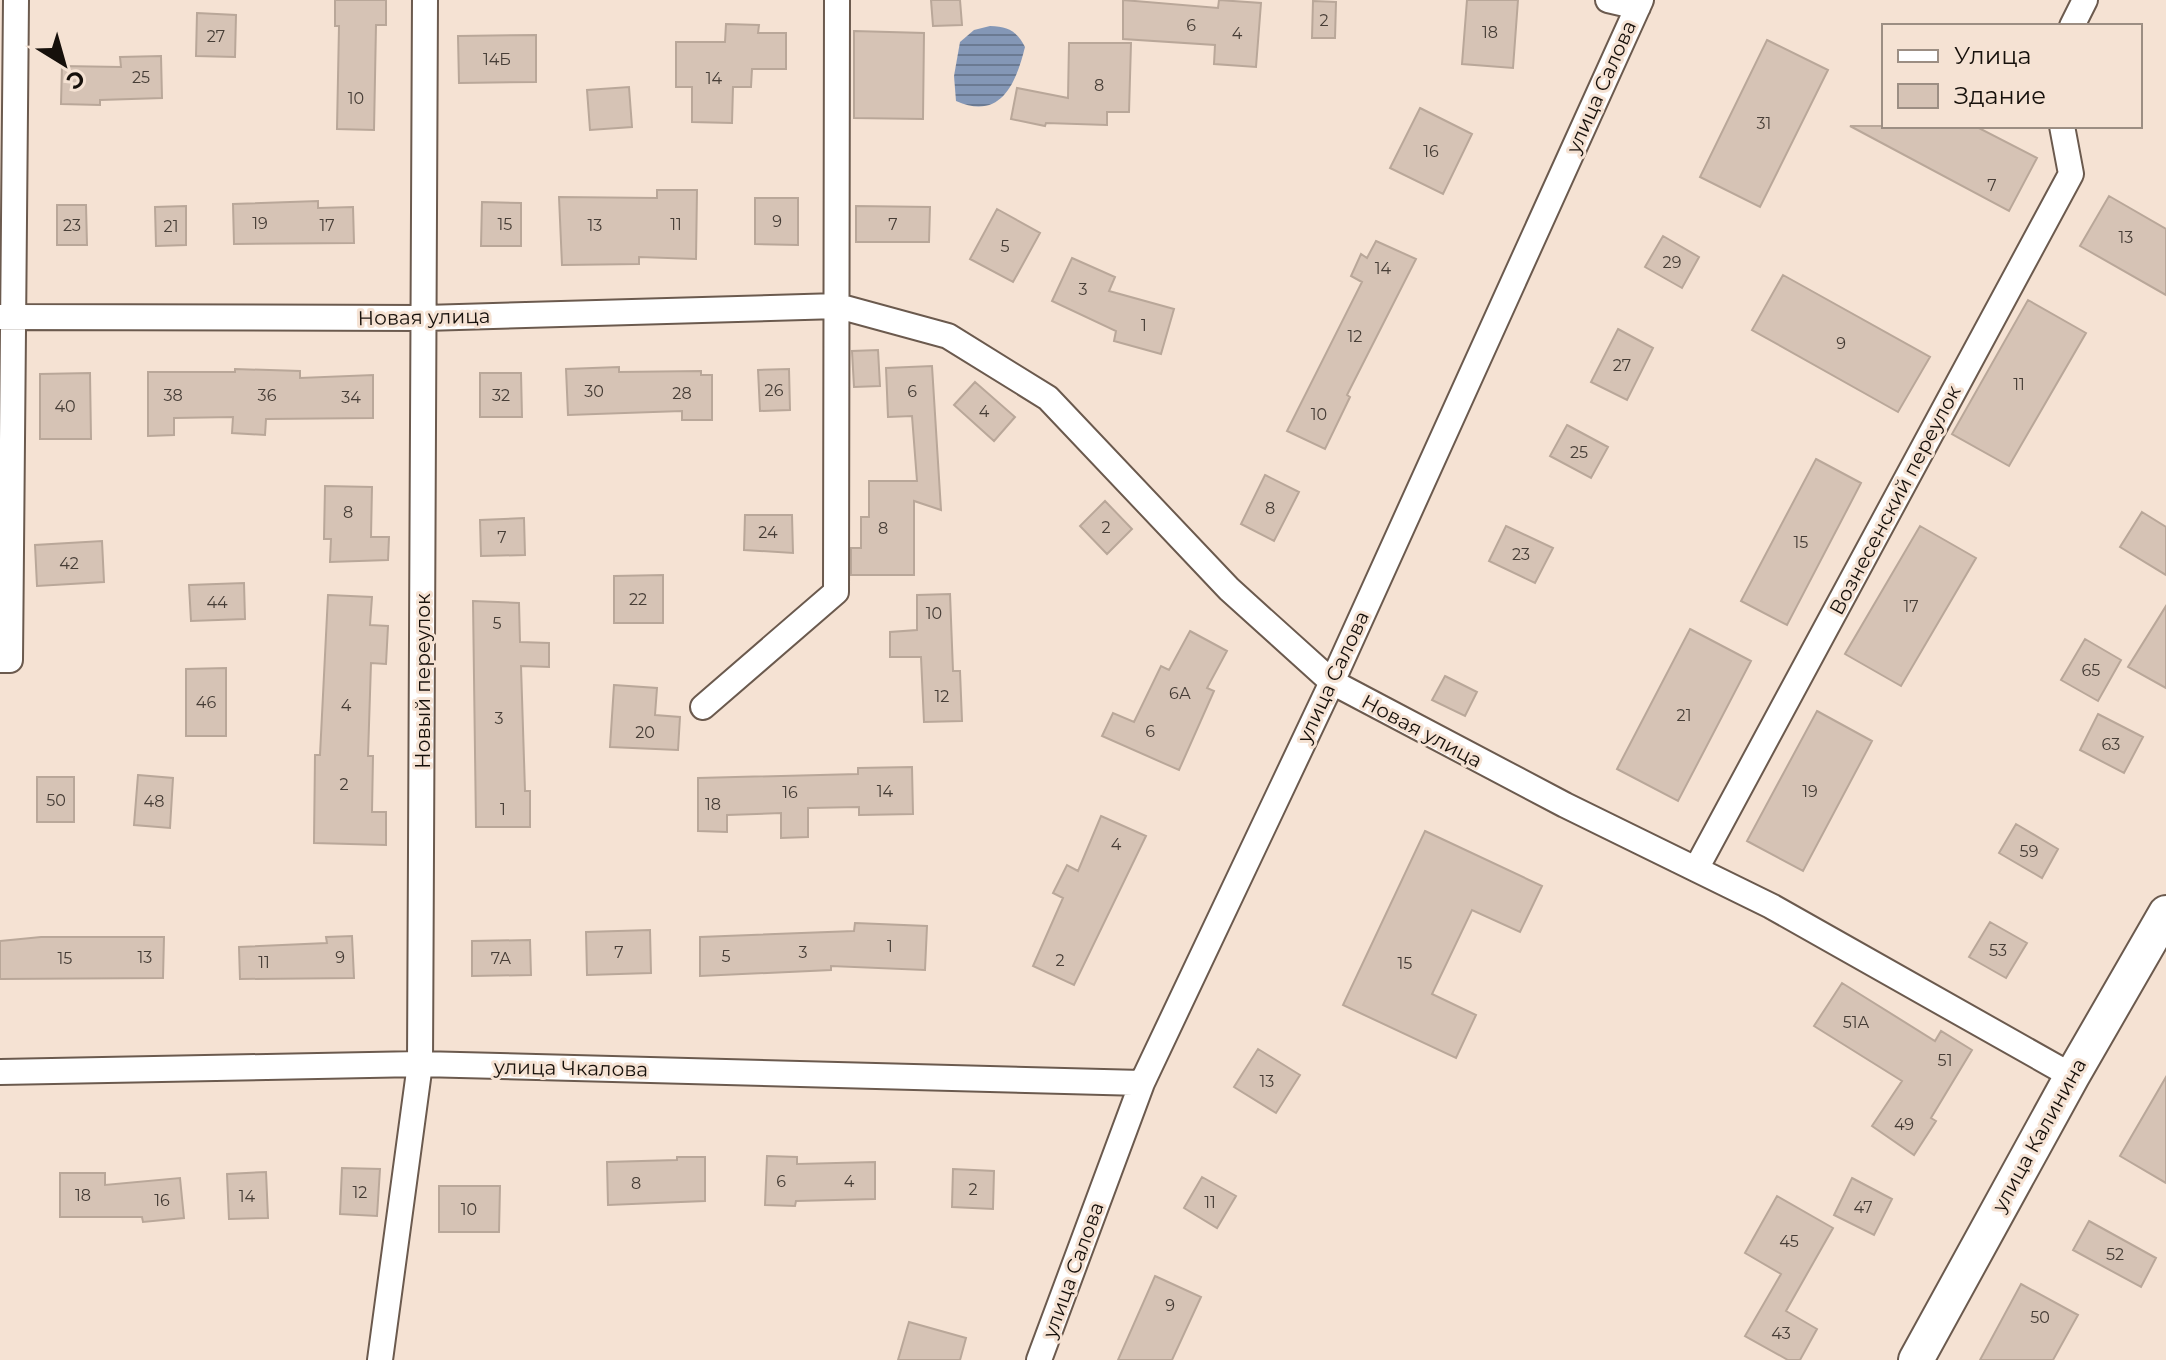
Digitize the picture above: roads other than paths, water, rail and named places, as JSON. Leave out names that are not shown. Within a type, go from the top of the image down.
[{"type":"main road","name":"улица Калинина","points":[[1916,1360],[2072,1076],[2164,919]]},
{"type":"street","points":[[0,660],[10,660],[5,317],[16,0]]},
{"type":"street","name":"Новый переулок","points":[[380,1360],[420,1064],[425,0]]},
{"type":"street","points":[[703,707],[836,592],[837,0]]},
{"type":"street","points":[[1608,0],[1639,3]]},
{"type":"street","points":[[2073,24],[2085,0]]},
{"type":"street","name":"улица Салова","points":[[1039,1360],[1142,1083],[1332,682],[1639,3]]},
{"type":"street","name":"Вознесенский переулок","points":[[1696,869],[2071,174],[2062,128]]},
{"type":"street","name":"Новая улица","points":[[5,317],[425,318],[838,306],[948,336],[1048,398],[1229,589],[1332,682],[1381,711],[1771,906],[2072,1076]]},
{"type":"street","name":"улица Чкалова","points":[[0,1072],[420,1064],[1142,1083]]},
{"type":"water","points":[[990,26],[1011,30],[1025,47],[1017,73],[1004,95],[995,102],[972,106],[956,101],[954,76],[960,42],[974,30]]}]
